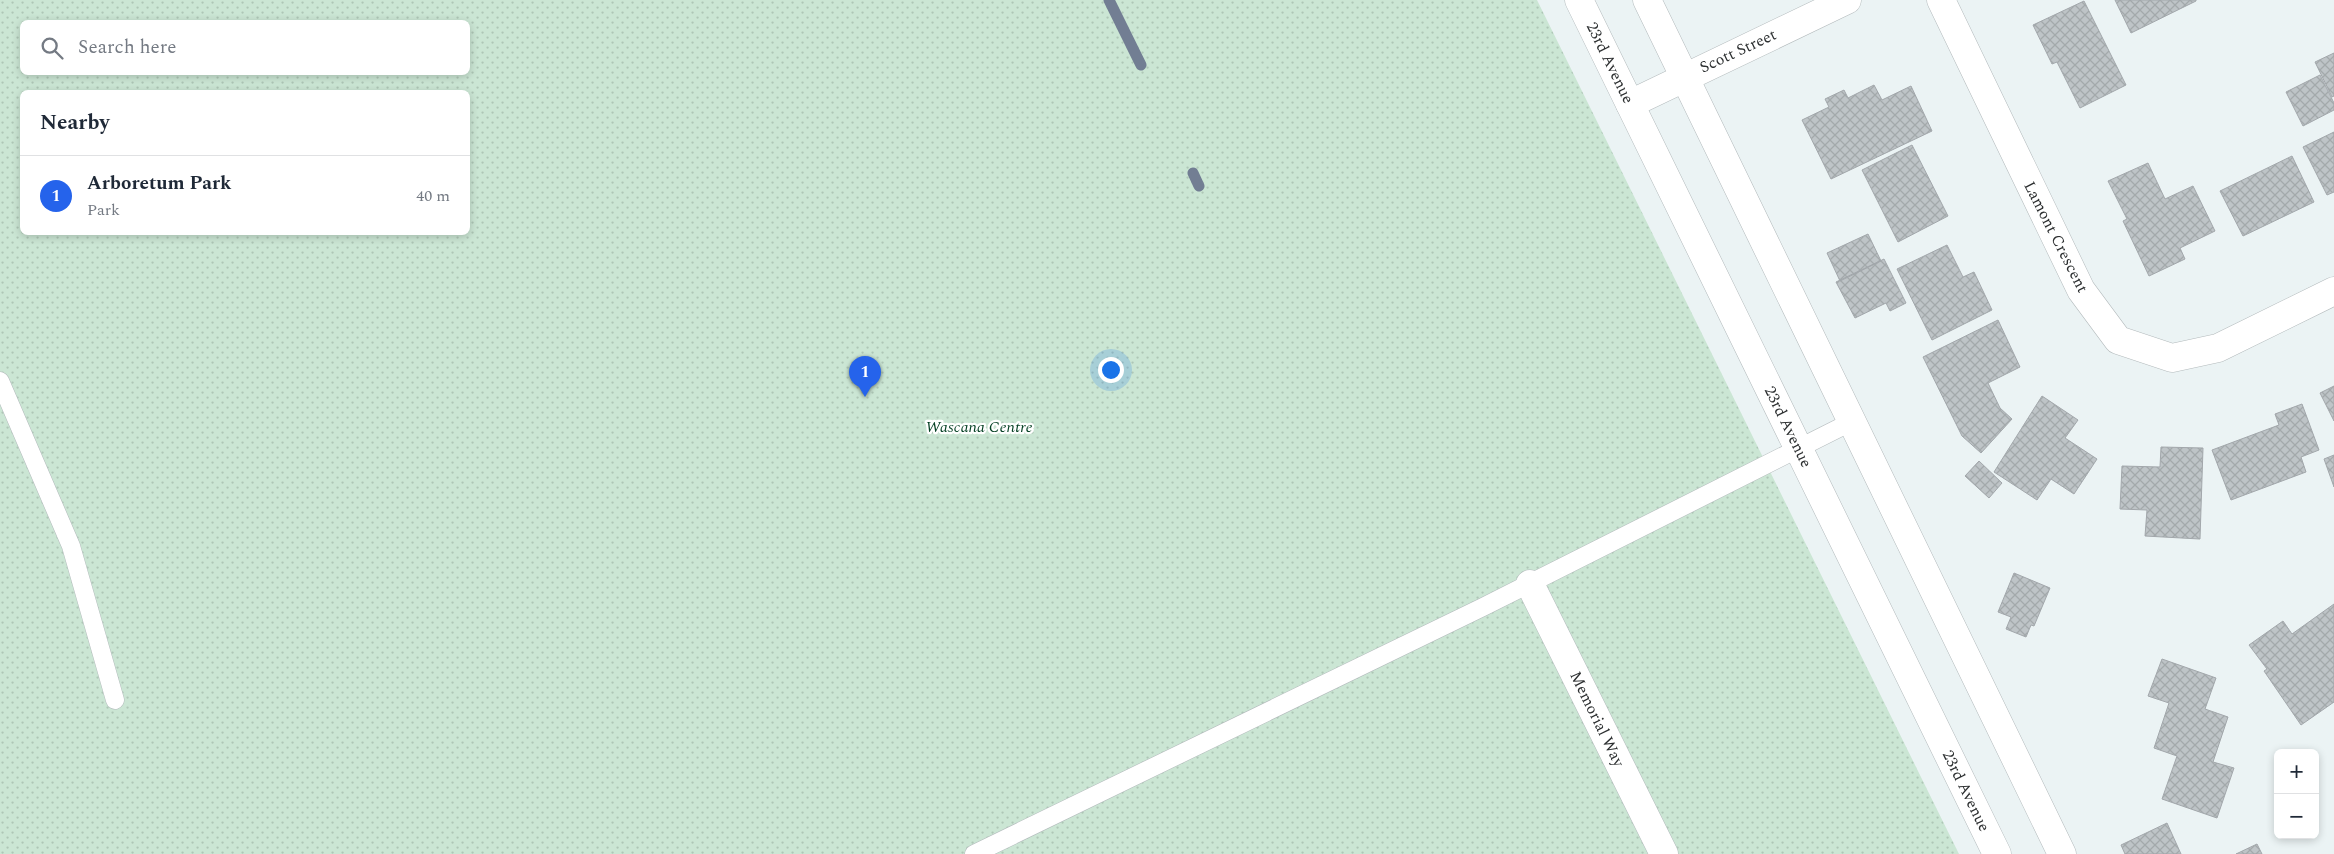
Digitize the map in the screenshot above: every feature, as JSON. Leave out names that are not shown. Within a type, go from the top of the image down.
[{"type":"main road","name":"23rd Avenue","points":[[1580,0],[1997,854]]},
{"type":"main road","points":[[1646,0],[2062,854]]},
{"type":"main road","name":"Scott Street","points":[[1630,104],[1847,0]]},
{"type":"main road","name":"Lamont Crescent","points":[[1941,0],[2081,290],[2118,340],[2172,358],[2218,348],[2334,291]]},
{"type":"main road","name":"Memorial Way","points":[[1530,584],[1664,854]]},
{"type":"lane","points":[[0,381],[71,546],[115,700]]},
{"type":"lane","points":[[974,854],[1530,584],[1798,447],[1851,422]]},
{"type":"green space","name":"Wascana Centre","points":[[0,0],[1537,0],[1959,854],[0,854]]},
{"type":"building","points":[[2115,0],[2196,0],[2196,1],[2131,33]]},
{"type":"building","points":[[2084,1],[2126,85],[2080,108],[2057,62],[2052,64],[2033,25]]},
{"type":"building","points":[[2334,53],[2334,96],[2332,97],[2315,62]]},
{"type":"building","points":[[2320,75],[2334,103],[2334,110],[2303,126],[2286,92]]},
{"type":"building","points":[[1874,85],[1882,100],[1911,86],[1932,131],[1831,179],[1802,120],[1829,107],[1825,99],[1844,90],[1848,98]]},
{"type":"building","points":[[2334,132],[2334,192],[2327,195],[2303,147]]},
{"type":"building","points":[[1912,145],[1948,216],[1898,242],[1862,170]]},
{"type":"building","points":[[2292,156],[2314,202],[2243,236],[2220,191]]},
{"type":"building","points":[[2148,163],[2165,199],[2193,186],[2215,231],[2180,248],[2185,259],[2149,276],[2123,221],[2127,219],[2108,181]]},
{"type":"building","points":[[1868,234],[1881,261],[1840,281],[1827,253]]},
{"type":"building","points":[[1947,245],[1963,277],[1974,272],[1992,310],[1932,340],[1897,269]]},
{"type":"building","points":[[1884,259],[1906,303],[1890,311],[1886,303],[1855,318],[1836,282]]},
{"type":"building","points":[[1998,320],[2020,367],[1988,383],[2000,408],[2012,419],[1981,453],[1962,436],[1923,357]]},
{"type":"building","points":[[2334,386],[2334,421],[2320,393]]},
{"type":"building","points":[[2042,396],[2078,420],[2065,438],[2097,459],[2074,494],[2051,479],[2037,500],[1994,472]]},
{"type":"building","points":[[2302,404],[2319,450],[2301,457],[2306,472],[2231,500],[2212,450],[2279,425],[2275,414]]},
{"type":"building","points":[[2161,447],[2203,448],[2200,539],[2145,536],[2147,510],[2120,509],[2122,466],[2160,467]]},
{"type":"building","points":[[2334,455],[2334,487],[2324,459]]},
{"type":"building","points":[[1979,461],[2002,483],[1989,498],[1965,476]]},
{"type":"building","points":[[2014,573],[2050,588],[2034,626],[2031,625],[2026,637],[2006,629],[2011,617],[1998,612]]},
{"type":"building","points":[[2334,604],[2334,702],[2301,725],[2264,671],[2267,669],[2249,645],[2283,621],[2292,634]]},
{"type":"building","points":[[2162,659],[2216,678],[2205,709],[2228,717],[2213,762],[2234,768],[2217,818],[2162,799],[2177,756],[2154,748],[2169,703],[2148,696]]},
{"type":"building","points":[[2167,823],[2181,854],[2125,854],[2121,845]]},
{"type":"building","points":[[2257,844],[2262,854],[2236,854]]},
{"type":"waterway","points":[[1109,0],[1141,65]]},
{"type":"waterway","points":[[1193,173],[1199,186]]},
{"type":"place","name":"Arboretum Park","points":[[865,397]]}]
